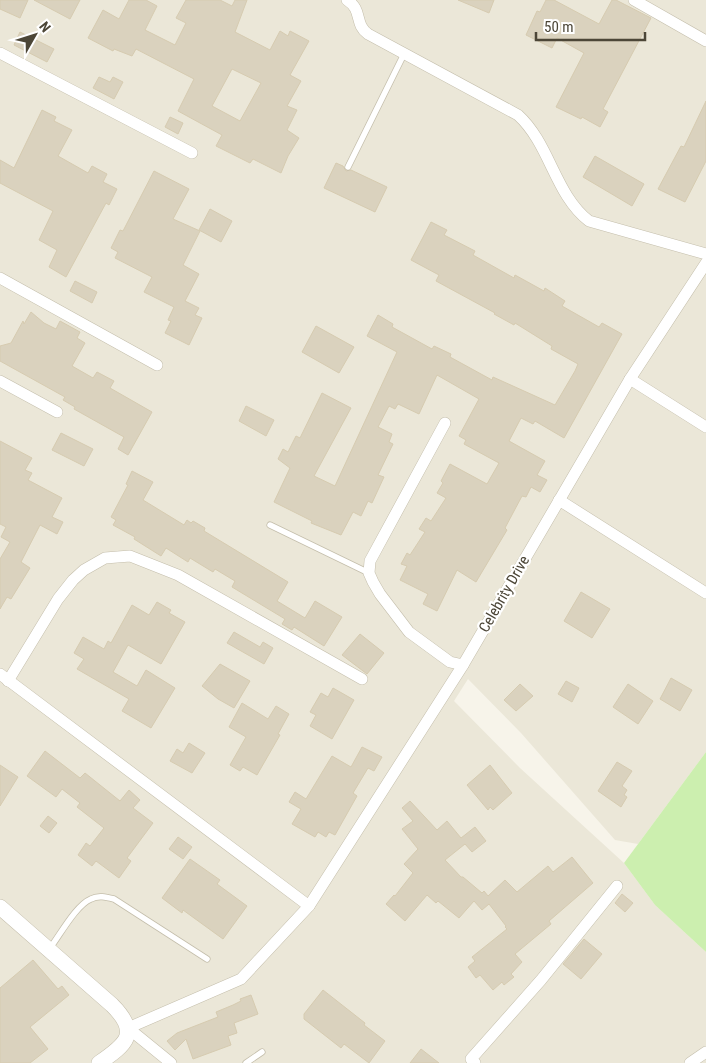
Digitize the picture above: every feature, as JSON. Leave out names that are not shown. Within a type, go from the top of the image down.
[{"type":"street","points":[[347,0],[358,10],[359,22],[364,31],[518,115],[529,125],[540,142],[571,204],[589,221],[706,254]]},
{"type":"street","points":[[634,0],[706,41]]},
{"type":"street","points":[[0,54],[192,152]]},
{"type":"street","name":"Celebrity Drive","points":[[128,1028],[240,979],[308,906],[462,664],[630,380],[702,279],[706,263]]},
{"type":"street","points":[[0,278],[157,365]]},
{"type":"street","points":[[630,380],[706,427]]},
{"type":"street","points":[[0,381],[57,412]]},
{"type":"street","points":[[446,423],[370,560],[369,573],[380,594],[409,632],[450,662],[462,664]]},
{"type":"street","points":[[559,500],[706,593]]},
{"type":"street","points":[[308,906],[4,678],[73,580],[84,570],[105,558],[130,556],[178,575],[362,679]]},
{"type":"street","points":[[475,1063],[471,1059],[541,980],[617,886]]},
{"type":"street","points":[[0,907],[121,1015],[126,1022],[128,1028],[127,1035],[122,1044],[99,1063]]},
{"type":"street","points":[[128,1028],[171,1063]]},
{"type":"street","points":[[690,1063],[706,1052]]},
{"type":"lane","points":[[348,167],[404,54]]},
{"type":"lane","points":[[270,525],[369,573]]},
{"type":"lane","points":[[49,950],[82,904],[92,898],[103,896],[114,899],[207,959]]},
{"type":"lane","points":[[246,1063],[262,1052]]},
{"type":"shaded area","points":[[0,0],[706,0],[706,752],[638,844],[615,840],[521,733],[468,679],[454,701],[520,768],[624,863],[655,905],[706,952],[706,1063],[0,1063]]},
{"type":"green space","points":[[706,752],[706,952],[655,905],[624,863]]},
{"type":"building","points":[[0,0],[28,0],[20,18],[0,9]]},
{"type":"building","points":[[34,0],[80,0],[70,19]]},
{"type":"building","points":[[129,0],[146,0],[157,6],[145,30],[175,45],[186,23],[176,18],[186,0],[220,0],[232,6],[235,0],[247,0],[235,32],[270,50],[280,31],[288,36],[290,31],[309,41],[290,75],[301,81],[287,106],[297,110],[287,130],[299,138],[288,156],[281,173],[253,159],[250,163],[216,146],[222,135],[178,111],[194,79],[136,49],[132,56],[114,49],[113,51],[88,38],[103,10],[119,19]],"holes":[[[232,69],[261,83],[240,121],[212,106]]]},
{"type":"building","points":[[458,0],[494,0],[489,13]]},
{"type":"building","points":[[546,0],[554,0],[599,24],[612,0],[616,0],[651,18],[603,109],[608,112],[600,127],[582,117],[581,119],[556,107],[584,53],[557,38],[552,48],[526,35],[537,11],[540,12]]},
{"type":"building","points":[[20,32],[54,49],[47,62],[14,45]]},
{"type":"building","points":[[99,77],[110,82],[113,77],[123,82],[114,99],[93,88]]},
{"type":"building","points":[[706,101],[706,161],[685,202],[658,189],[681,146],[684,147]]},
{"type":"building","points":[[42,110],[56,117],[54,121],[72,130],[58,156],[88,173],[92,166],[107,174],[103,182],[117,189],[109,205],[106,203],[66,277],[49,267],[57,250],[39,240],[53,211],[0,183],[0,160],[14,168]]},
{"type":"building","points":[[170,117],[183,123],[178,134],[165,127]]},
{"type":"building","points":[[595,156],[644,184],[632,206],[583,177]]},
{"type":"building","points":[[336,163],[343,166],[346,171],[351,170],[387,187],[375,212],[324,188]]},
{"type":"building","points":[[154,171],[189,189],[173,219],[200,231],[183,265],[199,274],[185,301],[199,308],[195,315],[202,318],[189,345],[165,333],[171,321],[168,320],[174,307],[144,292],[152,277],[115,258],[118,252],[111,248],[120,230],[123,231]]},
{"type":"building","points":[[210,209],[232,221],[221,242],[199,230]]},
{"type":"building","points":[[431,222],[447,230],[444,235],[475,251],[473,255],[514,278],[515,275],[544,291],[545,288],[565,301],[562,306],[599,327],[602,323],[622,334],[564,438],[535,421],[533,424],[521,418],[509,441],[545,461],[537,475],[547,480],[540,492],[531,487],[526,497],[522,496],[505,528],[507,530],[476,582],[457,570],[437,611],[423,604],[428,594],[400,580],[407,566],[401,564],[407,553],[410,555],[425,532],[419,529],[426,518],[431,521],[446,498],[437,493],[450,464],[487,484],[499,463],[464,444],[466,440],[459,436],[479,399],[437,375],[419,414],[398,404],[395,409],[389,406],[378,427],[392,434],[389,442],[393,444],[378,475],[384,477],[372,503],[368,501],[361,516],[353,512],[341,535],[311,523],[312,521],[274,502],[290,468],[278,459],[283,449],[288,452],[296,436],[300,438],[322,393],[351,408],[314,476],[335,486],[397,352],[367,336],[378,315],[393,324],[392,327],[432,349],[434,346],[451,354],[450,357],[492,380],[493,377],[555,405],[575,371],[578,364],[551,349],[552,346],[515,323],[514,325],[436,281],[439,275],[411,260]]},
{"type":"building","points":[[75,281],[97,292],[92,303],[70,291]]},
{"type":"building","points":[[31,312],[44,323],[56,329],[60,321],[80,332],[77,338],[85,343],[72,366],[93,378],[97,372],[114,381],[110,388],[152,412],[128,455],[118,449],[124,437],[74,409],[75,407],[63,400],[65,397],[0,361],[0,346],[11,343],[23,321],[24,324]]},
{"type":"building","points":[[316,326],[354,347],[339,373],[302,352]]},
{"type":"building","points":[[246,406],[274,420],[266,436],[239,421]]},
{"type":"building","points":[[61,433],[93,449],[84,466],[52,450]]},
{"type":"building","points":[[0,441],[32,458],[25,470],[32,473],[28,480],[62,498],[52,517],[63,522],[57,534],[40,525],[21,562],[30,568],[11,599],[7,597],[0,609],[0,559],[10,542],[1,537],[6,527],[0,524]]},
{"type":"building","points":[[132,471],[153,482],[143,500],[184,525],[187,520],[191,523],[193,521],[205,528],[204,531],[288,582],[277,601],[305,618],[315,601],[342,617],[324,646],[294,627],[292,630],[282,624],[285,619],[232,587],[235,581],[215,569],[213,572],[190,558],[188,562],[166,548],[161,556],[134,539],[135,537],[113,525],[116,520],[111,517],[128,485],[126,484]]},
{"type":"building","points":[[581,592],[610,609],[592,638],[564,621]]},
{"type":"building","points":[[157,602],[171,610],[169,613],[185,622],[161,664],[128,645],[113,672],[137,686],[146,670],[175,688],[151,728],[122,711],[129,699],[77,669],[84,659],[74,653],[83,637],[104,649],[108,641],[111,643],[132,605],[149,615]]},
{"type":"building","points":[[234,632],[260,647],[263,642],[273,648],[264,664],[227,643]]},
{"type":"building","points":[[360,634],[384,653],[367,674],[342,655]]},
{"type":"building","points":[[220,664],[250,681],[234,708],[218,699],[202,686]]},
{"type":"building","points":[[671,678],[692,690],[680,711],[660,699]]},
{"type":"building","points":[[566,681],[579,688],[572,702],[558,694]]},
{"type":"building","points":[[520,684],[533,696],[516,711],[504,700]]},
{"type":"building","points":[[628,684],[653,701],[638,724],[613,707]]},
{"type":"building","points":[[333,688],[354,700],[332,739],[310,726],[316,715],[310,712],[321,693],[328,697]]},
{"type":"building","points":[[242,703],[268,719],[276,706],[289,714],[278,734],[280,735],[257,775],[243,767],[240,771],[230,765],[246,737],[229,727]]},
{"type":"building","points":[[189,743],[205,753],[192,773],[170,761],[177,749],[183,753]]},
{"type":"building","points":[[362,747],[382,757],[374,771],[368,768],[353,793],[357,796],[335,835],[329,832],[326,837],[318,832],[315,837],[292,824],[301,809],[289,802],[295,792],[306,799],[332,756],[351,767]]},
{"type":"building","points":[[45,751],[80,778],[85,773],[120,801],[129,790],[140,800],[133,808],[153,823],[127,858],[131,861],[119,878],[96,861],[92,866],[78,855],[86,843],[90,846],[104,828],[77,807],[80,803],[62,789],[56,797],[27,776]]},
{"type":"building","points":[[617,762],[632,771],[622,786],[627,790],[624,795],[627,797],[621,807],[598,791]]},
{"type":"building","points":[[0,765],[18,777],[0,806]]},
{"type":"building","points":[[490,765],[512,793],[493,810],[490,807],[488,810],[467,785]]},
{"type":"building","points":[[410,801],[437,830],[447,821],[461,838],[475,827],[486,841],[472,852],[465,844],[445,860],[461,877],[482,893],[484,891],[488,896],[505,880],[517,892],[548,866],[553,872],[572,857],[593,883],[549,921],[551,924],[515,954],[522,962],[511,974],[514,977],[504,985],[502,982],[493,990],[480,975],[476,978],[468,967],[475,961],[472,957],[507,929],[489,904],[482,910],[474,901],[459,918],[438,901],[436,903],[427,895],[405,921],[386,904],[395,896],[413,873],[404,864],[418,849],[402,829],[413,821],[402,808]]},
{"type":"building","points":[[48,816],[57,823],[49,833],[40,826]]},
{"type":"building","points":[[178,837],[192,847],[183,859],[169,849]]},
{"type":"building","points":[[190,859],[220,880],[217,884],[247,906],[223,939],[183,910],[182,913],[162,898]]},
{"type":"building","points":[[622,894],[633,903],[625,912],[615,903]]},
{"type":"building","points":[[584,939],[602,954],[581,979],[563,964]]},
{"type":"building","points":[[33,960],[58,989],[62,986],[69,995],[30,1027],[48,1049],[30,1063],[0,1063],[0,988]]},
{"type":"building","points":[[323,990],[385,1041],[369,1063],[344,1044],[341,1048],[304,1019],[304,1014]]},
{"type":"building","points":[[251,995],[258,1014],[234,1023],[237,1033],[228,1036],[231,1045],[193,1059],[186,1039],[175,1050],[167,1041],[177,1033],[218,1017],[216,1012]]},
{"type":"building","points":[[421,1049],[439,1063],[410,1063]]}]
